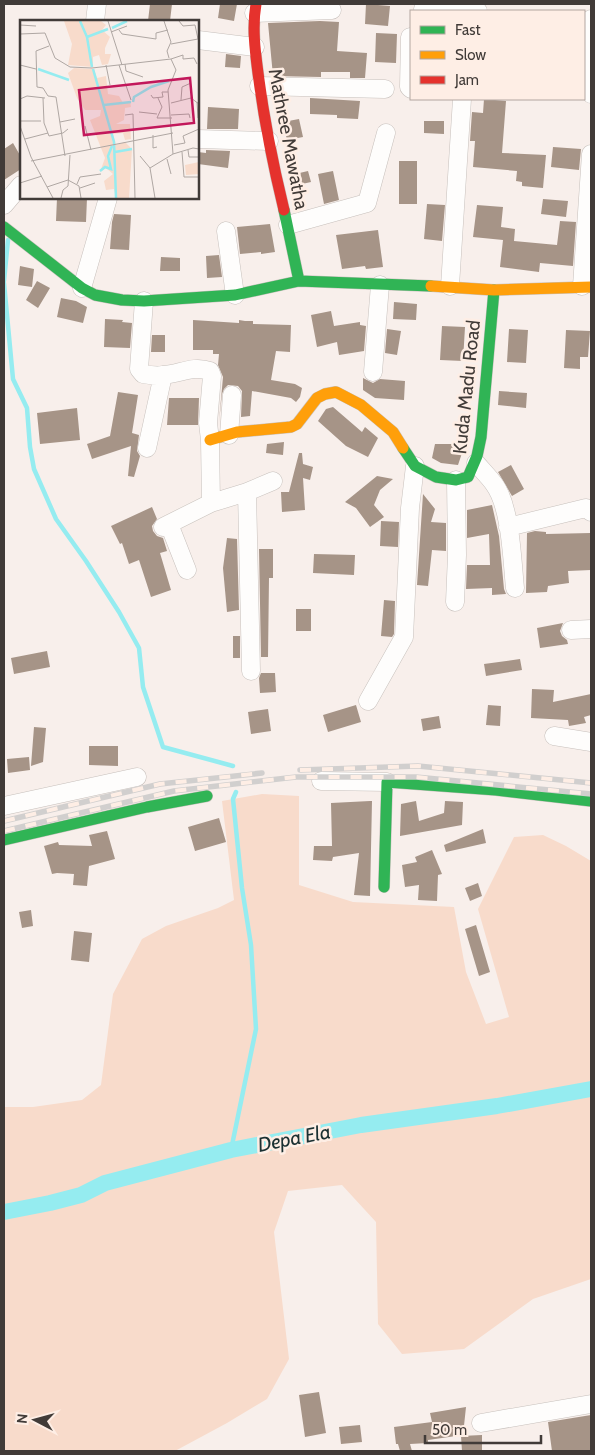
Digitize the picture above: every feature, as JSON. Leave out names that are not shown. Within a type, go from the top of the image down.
[{"type":"street","points":[[95,20],[97,4]]},
{"type":"street","points":[[255,8],[332,10]]},
{"type":"street","name":"Mathree Mawatha","points":[[255,8],[255,46],[259,86],[299,281]]},
{"type":"street","points":[[423,9],[442,10]]},
{"type":"street","points":[[591,19],[587,73],[591,94]]},
{"type":"street","points":[[410,37],[410,88]]},
{"type":"street","points":[[199,40],[255,46]]},
{"type":"street","points":[[259,86],[386,89]]},
{"type":"street","points":[[450,286],[462,100]]},
{"type":"street","points":[[288,225],[367,203],[386,133]]},
{"type":"street","points":[[199,139],[269,141]]},
{"type":"street","points":[[4,227],[82,288],[95,295],[122,300],[144,301],[235,295],[299,281],[450,286],[494,290],[587,286],[591,154]]},
{"type":"street","points":[[4,205],[20,186]]},
{"type":"street","points":[[82,288],[108,199]]},
{"type":"street","points":[[226,231],[235,295]]},
{"type":"street","points":[[373,372],[380,285]]},
{"type":"street","name":"Kuda Madu Road","points":[[415,466],[436,477],[456,480],[468,477],[476,463],[481,446],[494,290]]},
{"type":"street","points":[[144,301],[139,369],[143,374],[163,375],[187,369],[202,368],[210,371],[212,376],[208,423],[211,503]]},
{"type":"street","points":[[147,448],[163,375]]},
{"type":"street","points":[[210,440],[237,432],[291,427],[297,424],[317,398],[336,392],[361,405],[393,432],[415,466],[410,508],[404,637],[368,701]]},
{"type":"street","points":[[229,435],[232,395]]},
{"type":"street","points":[[476,463],[495,485],[503,506],[508,526],[515,588]]},
{"type":"street","points":[[455,602],[457,555],[456,480]]},
{"type":"street","points":[[187,570],[166,526],[211,503],[274,481]]},
{"type":"street","points":[[247,492],[251,671]]},
{"type":"street","points":[[508,526],[586,508],[591,512]]},
{"type":"street","points":[[571,630],[591,628]]},
{"type":"street","points":[[554,736],[591,742]]},
{"type":"street","points":[[4,806],[136,777]]},
{"type":"street","points":[[320,781],[387,782],[496,790],[591,802]]},
{"type":"street","points":[[384,887],[387,782]]},
{"type":"street","points":[[4,840],[147,806],[207,796]]},
{"type":"street","points":[[481,1423],[591,1404]]},
{"type":"shaded area","points":[[262,794],[299,796],[299,885],[353,902],[454,907],[466,972],[486,1024],[509,1017],[478,909],[514,837],[543,835],[591,861],[591,1279],[533,1299],[464,1349],[402,1354],[378,1324],[376,1222],[342,1185],[288,1191],[274,1232],[289,1359],[267,1399],[175,1451],[4,1451],[4,1107],[33,1107],[82,1100],[101,1085],[113,994],[142,939],[166,926],[218,908],[234,900],[222,801]]},
{"type":"building","points":[[150,4],[172,4],[170,20],[148,20]]},
{"type":"building","points":[[220,4],[237,4],[234,21],[218,18]]},
{"type":"building","points":[[366,4],[390,6],[388,26],[365,24]]},
{"type":"building","points":[[339,22],[337,51],[367,53],[365,78],[350,78],[350,72],[321,72],[321,77],[273,76],[268,23]]},
{"type":"building","points":[[376,33],[397,34],[396,63],[375,62]]},
{"type":"building","points":[[226,54],[241,56],[240,68],[225,67]]},
{"type":"building","points":[[310,98],[360,101],[358,119],[337,118],[337,115],[310,114]]},
{"type":"building","points":[[484,100],[506,101],[502,153],[546,155],[543,188],[522,186],[522,182],[516,181],[517,171],[473,167],[475,141],[470,141],[472,112],[483,113]]},
{"type":"building","points":[[208,107],[239,109],[238,129],[207,129]]},
{"type":"building","points":[[299,119],[303,137],[287,140],[283,122]]},
{"type":"building","points":[[424,121],[444,121],[444,134],[424,133]]},
{"type":"building","points":[[13,143],[20,155],[20,170],[4,180],[4,149]]},
{"type":"building","points":[[553,147],[581,149],[579,170],[551,167]]},
{"type":"building","points":[[206,150],[230,151],[228,168],[199,164],[199,152],[206,153]]},
{"type":"building","points":[[399,161],[417,161],[417,204],[399,204]]},
{"type":"building","points":[[308,171],[311,182],[293,186],[291,175]]},
{"type":"building","points":[[333,171],[339,200],[324,204],[318,174]]},
{"type":"building","points":[[57,199],[87,199],[86,222],[56,221]]},
{"type":"building","points":[[543,199],[568,201],[566,217],[541,214]]},
{"type":"building","points":[[427,204],[445,205],[442,241],[424,239]]},
{"type":"building","points":[[477,205],[503,207],[501,227],[515,229],[514,241],[557,245],[560,221],[576,222],[573,266],[540,263],[539,272],[500,267],[503,240],[473,237]]},
{"type":"building","points":[[114,214],[131,215],[129,250],[110,249]]},
{"type":"building","points":[[270,224],[275,252],[240,254],[237,227]]},
{"type":"building","points":[[378,230],[383,267],[366,269],[365,266],[342,269],[336,235]]},
{"type":"building","points":[[219,255],[222,277],[207,278],[206,256]]},
{"type":"building","points":[[161,257],[180,258],[180,271],[160,271]]},
{"type":"building","points":[[20,266],[34,269],[32,287],[18,285]]},
{"type":"building","points":[[37,281],[50,288],[38,308],[26,300]]},
{"type":"building","points":[[61,298],[76,301],[87,307],[83,323],[57,317]]},
{"type":"building","points":[[394,302],[417,304],[416,320],[393,319]]},
{"type":"building","points":[[331,311],[334,326],[360,322],[360,325],[366,326],[364,351],[339,355],[337,342],[317,347],[311,315]]},
{"type":"building","points":[[105,319],[123,320],[122,322],[132,323],[130,348],[104,347]]},
{"type":"building","points":[[193,320],[239,323],[239,320],[253,321],[253,324],[291,325],[290,352],[276,351],[271,380],[295,384],[302,388],[300,397],[296,402],[291,398],[252,391],[250,416],[241,417],[242,391],[238,386],[228,385],[222,394],[219,422],[223,377],[218,365],[219,354],[213,354],[213,350],[193,350]]},
{"type":"building","points":[[442,326],[465,327],[463,361],[440,360]]},
{"type":"building","points":[[387,329],[401,331],[397,355],[385,353]]},
{"type":"building","points":[[509,329],[528,330],[526,363],[507,362]]},
{"type":"building","points":[[566,330],[590,331],[588,357],[580,357],[580,369],[564,368]]},
{"type":"building","points":[[152,335],[165,335],[165,352],[151,352]]},
{"type":"building","points":[[363,378],[373,383],[380,379],[405,381],[404,400],[375,398],[363,390]]},
{"type":"building","points":[[499,391],[527,393],[526,408],[498,405]]},
{"type":"building","points":[[118,392],[138,395],[132,433],[139,435],[137,451],[140,456],[134,477],[128,476],[131,446],[92,459],[87,444],[110,436]]},
{"type":"building","points":[[169,398],[199,398],[198,425],[167,425]]},
{"type":"building","points":[[333,407],[362,432],[365,427],[378,438],[368,457],[346,446],[318,421],[326,409]]},
{"type":"building","points":[[77,408],[80,440],[40,444],[37,413]]},
{"type":"building","points":[[284,442],[283,455],[266,453],[267,444]]},
{"type":"building","points":[[435,444],[465,444],[458,465],[441,463],[432,458]]},
{"type":"building","points":[[299,453],[302,453],[303,464],[313,467],[310,480],[303,478],[305,510],[282,512],[281,492],[289,492]]},
{"type":"building","points":[[511,465],[524,489],[512,496],[498,472]]},
{"type":"building","points":[[377,476],[393,479],[380,490],[374,505],[384,517],[370,527],[356,508],[345,502]]},
{"type":"building","points":[[423,494],[435,509],[431,522],[446,523],[446,551],[432,550],[428,586],[417,585]]},
{"type":"building","points":[[492,505],[499,536],[506,594],[492,595],[492,588],[466,589],[467,565],[490,565],[489,534],[467,538],[467,510]]},
{"type":"building","points":[[152,507],[157,519],[152,526],[153,531],[157,536],[163,538],[167,551],[160,553],[171,590],[151,597],[139,560],[129,564],[122,543],[120,544],[111,526]]},
{"type":"building","points":[[381,521],[399,522],[398,547],[380,546]]},
{"type":"building","points":[[535,531],[546,532],[546,534],[591,533],[591,570],[568,571],[569,583],[548,586],[547,592],[526,593],[527,533]]},
{"type":"building","points":[[227,538],[237,539],[239,610],[227,612],[223,568]]},
{"type":"building","points":[[259,549],[273,549],[273,578],[269,578],[268,657],[261,657]]},
{"type":"building","points":[[314,554],[355,555],[354,575],[313,573]]},
{"type":"building","points":[[384,600],[395,601],[394,634],[392,637],[381,636]]},
{"type":"building","points":[[296,609],[311,609],[311,631],[296,631]]},
{"type":"building","points":[[563,623],[560,631],[568,644],[540,648],[537,628]]},
{"type":"building","points":[[233,636],[240,636],[240,658],[233,658]]},
{"type":"building","points":[[47,651],[50,667],[14,674],[11,658]]},
{"type":"building","points":[[520,659],[522,670],[486,676],[484,664]]},
{"type":"building","points":[[261,673],[275,673],[276,692],[260,693],[259,678]]},
{"type":"building","points":[[532,689],[554,690],[553,702],[591,694],[591,715],[584,717],[586,723],[569,726],[568,720],[531,718]]},
{"type":"building","points":[[356,705],[361,722],[328,732],[323,715]]},
{"type":"building","points":[[488,705],[501,706],[500,726],[486,725]]},
{"type":"building","points":[[268,709],[271,731],[251,734],[248,712]]},
{"type":"building","points":[[439,716],[441,728],[423,731],[421,719]]},
{"type":"building","points":[[34,727],[46,728],[43,762],[31,766]]},
{"type":"building","points":[[89,746],[118,746],[118,766],[89,765]]},
{"type":"building","points":[[29,757],[30,770],[8,773],[7,759]]},
{"type":"building","points":[[372,801],[370,896],[354,895],[359,853],[333,857],[332,861],[313,860],[314,846],[332,846],[331,803]]},
{"type":"building","points":[[416,801],[419,821],[444,813],[445,801],[463,802],[462,825],[400,836],[401,804]]},
{"type":"building","points":[[219,818],[226,842],[195,851],[188,827]]},
{"type":"building","points":[[483,829],[486,843],[446,852],[444,845]]},
{"type":"building","points":[[107,831],[115,859],[89,866],[87,886],[73,885],[74,874],[52,874],[44,846],[58,842],[59,845],[92,846],[89,835]]},
{"type":"building","points":[[432,850],[442,874],[438,875],[437,901],[418,900],[419,885],[405,887],[402,865],[417,862],[415,857]]},
{"type":"building","points":[[478,883],[482,896],[470,901],[465,888]]},
{"type":"building","points":[[31,910],[33,926],[22,928],[19,912]]},
{"type":"building","points":[[476,925],[490,972],[479,976],[465,929]]},
{"type":"building","points":[[74,931],[92,933],[89,962],[71,960]]},
{"type":"building","points":[[319,1392],[326,1433],[305,1437],[299,1395]]},
{"type":"building","points":[[466,1407],[463,1435],[428,1440],[428,1443],[410,1444],[412,1451],[400,1451],[398,1444],[396,1444],[394,1427],[432,1422],[430,1413]]},
{"type":"building","points":[[591,1415],[591,1451],[552,1451],[548,1422]]},
{"type":"building","points":[[360,1425],[362,1442],[341,1444],[339,1427]]},
{"type":"building","points":[[482,1435],[482,1451],[462,1451],[461,1436]]},
{"type":"waterway","points":[[4,281],[8,240]]},
{"type":"waterway","points":[[4,283],[13,379],[27,408],[34,469],[56,519],[119,612],[139,648],[143,687],[163,747],[233,766]]},
{"type":"waterway","points":[[231,1150],[256,1029],[251,945],[242,888],[233,799],[236,792]]},
{"type":"waterway","name":"Depa Ela","points":[[4,1212],[81,1195],[105,1183],[231,1150],[361,1125],[497,1106],[591,1089]]},
{"type":"railway","points":[[300,770],[418,766],[591,783]]},
{"type":"railway","points":[[4,821],[160,784],[262,773]]},
{"type":"railway","points":[[4,831],[174,791],[296,777],[416,777],[591,794]]},
{"type":"traffic: fast","points":[[284,210],[299,281]]},
{"type":"traffic: fast","points":[[4,227],[82,288],[95,295],[122,300],[144,301],[235,295],[299,281],[431,286]]},
{"type":"traffic: fast","points":[[403,448],[415,466],[436,477],[456,480],[468,477],[477,456],[481,437],[494,290]]},
{"type":"traffic: fast","points":[[384,887],[387,782],[496,790],[591,801]]},
{"type":"traffic: fast","points":[[4,840],[147,807],[207,796]]},
{"type":"traffic: slow","points":[[431,286],[494,290],[591,287]]},
{"type":"traffic: slow","points":[[210,440],[237,432],[291,427],[297,424],[317,398],[336,392],[361,405],[393,432],[403,448]]},
{"type":"traffic: jam","points":[[256,4],[254,30],[258,73],[269,142],[284,210]]}]
